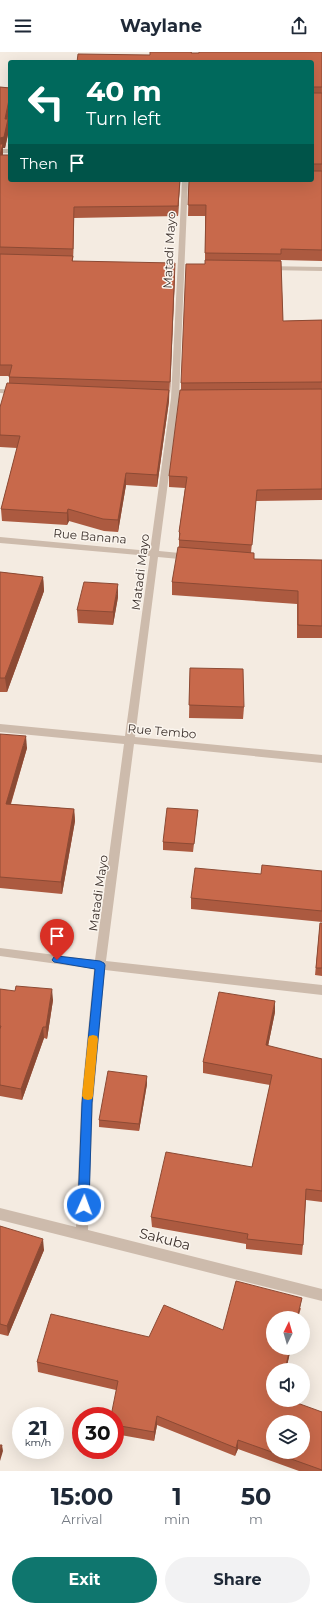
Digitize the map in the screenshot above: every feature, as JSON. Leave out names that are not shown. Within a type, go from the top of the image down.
[{"type":"street","name":"Matadi Mayo","points":[[82,1234],[87,1103],[100,965],[175,398],[185,182]]},
{"type":"street","points":[[259,268],[322,269]]},
{"type":"street","points":[[0,391],[30,392]]},
{"type":"street","name":"Rue Banana","points":[[0,540],[202,557]]},
{"type":"street","name":"Rue Tembo","points":[[0,728],[322,759]]},
{"type":"street","points":[[0,952],[322,990]]},
{"type":"street","name":"Sakuba","points":[[0,1214],[322,1295]]},
{"type":"building","points":[[150,52],[322,52],[322,87],[314,87],[314,60],[77,60],[78,54],[150,55]]},
{"type":"building","points":[[0,87],[8,88],[8,105],[5,119],[8,119],[4,137],[0,138]]},
{"type":"building","points":[[314,93],[322,93],[322,164],[314,164]]},
{"type":"building","points":[[0,144],[3,144],[0,155]]},
{"type":"building","points":[[0,155],[8,155],[8,182],[180,182],[178,206],[74,207],[73,249],[0,247]]},
{"type":"building","points":[[314,171],[322,171],[322,250],[281,249],[281,254],[205,253],[206,205],[188,205],[189,182],[314,182]]},
{"type":"building","points":[[0,254],[73,256],[72,261],[175,263],[170,382],[9,377],[12,365],[0,365]]},
{"type":"building","points":[[205,260],[281,261],[283,321],[322,320],[322,382],[181,383],[186,264],[205,264]]},
{"type":"building","points":[[7,383],[169,390],[157,475],[126,473],[118,520],[103,519],[68,509],[67,513],[1,509],[20,436],[0,435],[0,407]]},
{"type":"building","points":[[322,389],[322,489],[257,490],[252,545],[179,540],[187,477],[169,476],[180,390]]},
{"type":"building","points":[[178,547],[254,553],[254,559],[322,560],[322,626],[298,625],[298,591],[172,582]]},
{"type":"building","points":[[0,572],[43,577],[5,678],[0,678]]},
{"type":"building","points":[[84,582],[118,584],[113,612],[77,610]]},
{"type":"building","points":[[190,668],[243,669],[244,707],[189,705]]},
{"type":"building","points":[[0,734],[26,736],[6,804],[74,809],[61,882],[0,877]]},
{"type":"building","points":[[167,808],[198,810],[194,844],[163,842]]},
{"type":"building","points":[[262,865],[322,871],[322,911],[191,898],[195,868],[261,874]]},
{"type":"building","points":[[320,923],[322,923],[322,968],[316,968]]},
{"type":"building","points":[[16,986],[52,989],[46,1027],[43,1027],[21,1089],[0,1085],[0,989],[15,991]]},
{"type":"building","points":[[219,992],[275,1001],[266,1045],[322,1059],[322,1191],[306,1189],[303,1245],[247,1239],[248,1234],[151,1217],[166,1152],[252,1167],[272,1075],[203,1062]]},
{"type":"building","points":[[108,1071],[147,1076],[139,1124],[99,1120]]},
{"type":"building","points":[[0,1226],[43,1239],[7,1326],[0,1324]]},
{"type":"building","points":[[236,1281],[302,1298],[299,1311],[266,1311],[266,1355],[288,1355],[287,1363],[266,1363],[266,1407],[308,1407],[322,1412],[322,1470],[291,1459],[310,1459],[310,1415],[266,1415],[266,1450],[238,1440],[236,1448],[157,1416],[154,1432],[124,1427],[124,1407],[113,1407],[118,1381],[37,1362],[51,1314],[149,1337],[164,1305],[223,1330]]},
{"type":"slow traffic","points":[[88,1096],[93,1039]]},
{"type":"route","points":[[57,960],[100,965],[87,1103],[84,1205]]}]
